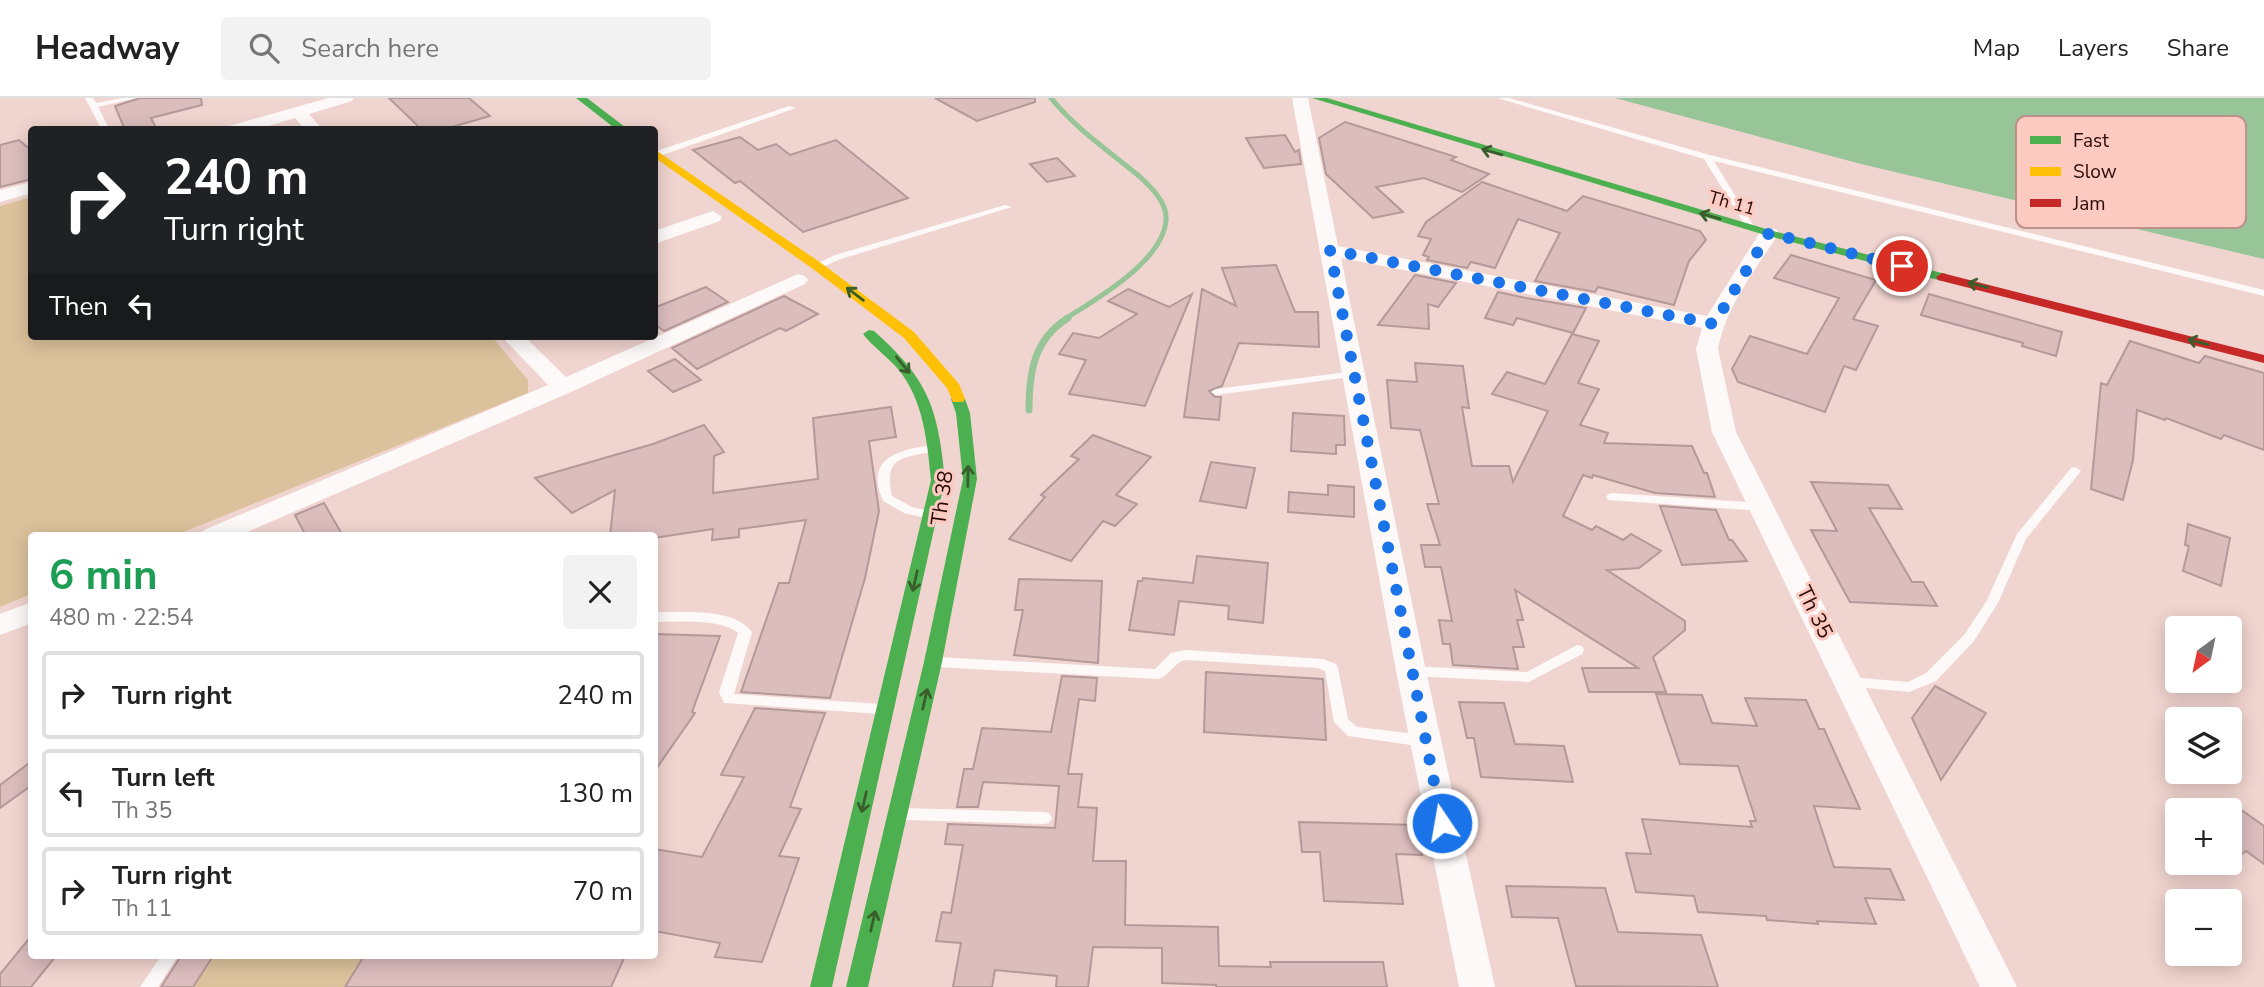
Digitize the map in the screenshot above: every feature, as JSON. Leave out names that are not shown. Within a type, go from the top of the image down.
[{"type":"street","points":[[248,126],[346,98]]},
{"type":"street","points":[[581,98],[619,126]]},
{"type":"street","points":[[1300,98],[1410,671],[1477,987]]},
{"type":"street","name":"Th 11","points":[[1317,98],[1760,231],[2264,359]]},
{"type":"street","points":[[298,111],[311,126]]},
{"type":"street","name":"Th 38","points":[[658,154],[817,266],[909,335],[954,387],[963,413],[970,479],[933,662],[857,987]]},
{"type":"street","points":[[0,196],[28,188]]},
{"type":"street","points":[[693,203],[718,221]]},
{"type":"street","points":[[658,237],[718,221]]},
{"type":"street","name":"Th 35","points":[[1760,231],[1708,338],[1707,349],[1724,432],[1999,987]]},
{"type":"street","points":[[1330,250],[1714,324]]},
{"type":"street","points":[[221,532],[563,387],[798,280]]},
{"type":"street","name":"Th 38","points":[[821,987],[938,480],[934,425],[927,401],[915,380],[893,353],[851,320]]},
{"type":"street","points":[[516,340],[563,387]]},
{"type":"street","points":[[0,625],[28,614]]},
{"type":"lane","points":[[104,126],[91,102],[133,98]]},
{"type":"lane","points":[[1501,98],[1707,157],[2264,293]]},
{"type":"lane","points":[[658,152],[792,108]]},
{"type":"lane","points":[[1707,157],[1760,231]]},
{"type":"lane","points":[[817,266],[838,257],[1008,207]]},
{"type":"lane","points":[[1216,392],[1354,374]]},
{"type":"lane","points":[[930,515],[908,510],[887,498],[882,481],[884,468],[901,453],[936,449]]},
{"type":"lane","points":[[1849,682],[1909,687],[1931,677],[1969,638],[1992,603],[2021,537],[2075,471]]},
{"type":"lane","points":[[1612,497],[1762,507]]},
{"type":"lane","points":[[658,617],[728,621],[742,627],[745,632],[726,692],[729,699],[885,709]]},
{"type":"lane","points":[[1410,671],[1529,677],[1577,650]]},
{"type":"lane","points":[[933,662],[1158,674],[1176,657],[1185,656],[1318,663],[1331,668],[1341,722],[1353,732],[1425,741]]},
{"type":"lane","points":[[898,814],[1044,818]]},
{"type":"lane","points":[[148,987],[168,959]]},
{"type":"shaded area","points":[[1615,98],[2264,98],[2264,259],[2132,228],[2246,228],[2246,116],[2016,116],[2016,201],[1861,164]]},
{"type":"shaded area","points":[[28,198],[28,340],[494,340],[528,380],[528,393],[183,532],[28,532],[28,595],[0,607],[0,206]]},
{"type":"shaded area","points":[[211,959],[362,959],[345,987],[193,987]]},
{"type":"building","points":[[140,98],[201,98],[202,105],[151,118],[155,126],[123,126],[115,106]]},
{"type":"building","points":[[389,98],[469,98],[490,116],[455,126],[418,126]]},
{"type":"building","points":[[935,98],[1035,98],[1035,102],[977,121]]},
{"type":"building","points":[[1345,122],[1456,157],[1451,160],[1489,174],[1462,192],[1424,178],[1376,187],[1403,212],[1373,218],[1326,174],[1319,138]]},
{"type":"building","points":[[1285,135],[1295,152],[1299,150],[1301,164],[1264,168],[1246,138]]},
{"type":"building","points":[[740,137],[758,150],[776,144],[790,155],[836,140],[908,198],[803,232],[740,181],[735,183],[693,150]]},
{"type":"building","points":[[19,140],[28,148],[28,180],[0,187],[0,145]]},
{"type":"building","points":[[1057,158],[1075,176],[1047,182],[1030,164]]},
{"type":"building","points":[[1482,182],[1567,211],[1583,196],[1700,231],[1706,240],[1689,261],[1674,305],[1598,287],[1595,292],[1535,281],[1560,233],[1518,219],[1495,268],[1471,262],[1467,268],[1427,260],[1429,257],[1423,255],[1431,239],[1418,236],[1426,222]]},
{"type":"building","points":[[1791,255],[1876,280],[1853,319],[1878,326],[1856,370],[1844,366],[1825,412],[1738,382],[1732,369],[1750,336],[1807,354],[1839,298],[1774,278]]},
{"type":"building","points":[[1276,265],[1295,312],[1318,312],[1319,347],[1239,343],[1222,386],[1209,391],[1215,397],[1221,397],[1219,420],[1184,417],[1202,289],[1236,306],[1222,268]]},
{"type":"building","points":[[1415,275],[1456,283],[1438,307],[1428,304],[1429,329],[1378,325]]},
{"type":"building","points":[[706,287],[728,302],[664,331],[658,327],[658,306]]},
{"type":"building","points":[[1128,289],[1169,307],[1192,294],[1145,406],[1069,394],[1086,360],[1059,354],[1073,333],[1099,338],[1137,314],[1108,301]]},
{"type":"building","points":[[1498,292],[1586,308],[1573,333],[1517,318],[1513,325],[1485,318]]},
{"type":"building","points":[[1929,294],[2062,332],[2056,356],[2022,346],[2023,343],[1921,315]]},
{"type":"building","points":[[784,296],[818,314],[786,331],[780,328],[697,369],[672,348]]},
{"type":"building","points":[[1572,334],[1599,341],[1578,383],[1599,389],[1580,425],[1608,433],[1604,443],[1692,446],[1704,473],[1707,473],[1715,497],[1655,493],[1593,475],[1592,478],[1583,475],[1563,516],[1592,530],[1596,526],[1623,540],[1631,534],[1661,551],[1639,568],[1607,570],[1685,621],[1685,630],[1653,657],[1666,692],[1589,692],[1582,668],[1638,668],[1515,590],[1523,620],[1517,620],[1524,647],[1513,647],[1518,669],[1453,665],[1450,644],[1443,644],[1439,620],[1452,621],[1441,567],[1425,567],[1421,545],[1440,545],[1427,504],[1439,504],[1420,430],[1391,428],[1387,380],[1417,382],[1415,363],[1463,366],[1469,408],[1462,407],[1472,466],[1509,466],[1513,482],[1548,411],[1492,394],[1507,372],[1545,384]]},
{"type":"building","points":[[2130,341],[2199,363],[2205,356],[2264,373],[2264,450],[2224,435],[2221,439],[2137,410],[2133,460],[2123,500],[2091,489],[2101,383],[2107,385]]},
{"type":"building","points":[[675,359],[701,380],[673,392],[648,371]]},
{"type":"building","points":[[891,407],[896,437],[869,441],[879,511],[865,578],[830,698],[741,692],[779,583],[789,583],[806,520],[739,529],[739,537],[712,540],[713,529],[658,537],[658,532],[610,532],[615,490],[572,513],[535,478],[653,444],[704,425],[724,452],[714,456],[713,493],[818,479],[813,418]]},
{"type":"building","points":[[1293,413],[1344,416],[1345,445],[1336,445],[1336,454],[1291,451]]},
{"type":"building","points":[[1093,435],[1151,457],[1116,495],[1137,504],[1115,526],[1103,521],[1071,561],[1009,539],[1045,497],[1041,495],[1079,459],[1071,456]]},
{"type":"building","points":[[1211,462],[1255,468],[1246,508],[1200,501]]},
{"type":"building","points":[[1811,482],[1888,485],[1902,509],[1869,508],[1912,582],[1923,582],[1937,606],[1850,602],[1811,530],[1837,531]]},
{"type":"building","points":[[1328,485],[1354,487],[1354,517],[1288,512],[1289,492],[1328,495]]},
{"type":"building","points":[[324,503],[341,532],[304,532],[295,515]]},
{"type":"building","points":[[1660,506],[1716,510],[1729,540],[1732,540],[1747,561],[1682,565]]},
{"type":"building","points":[[2188,524],[2230,538],[2221,586],[2183,571],[2189,546],[2185,545]]},
{"type":"building","points":[[1197,556],[1268,563],[1263,623],[1228,619],[1229,606],[1179,601],[1174,635],[1129,630],[1138,581],[1143,578],[1193,583]]},
{"type":"building","points":[[1019,579],[1102,581],[1098,663],[1014,655],[1023,610],[1015,610]]},
{"type":"building","points":[[658,634],[720,636],[692,712],[695,713],[658,766]]},
{"type":"building","points":[[1206,672],[1323,679],[1326,740],[1204,732]]},
{"type":"building","points":[[1062,676],[1097,678],[1095,701],[1079,699],[1068,774],[1082,774],[1078,807],[1097,808],[1093,861],[1126,861],[1125,925],[1218,927],[1219,966],[1271,967],[1270,962],[1383,962],[1387,987],[1216,987],[1162,983],[1162,948],[1093,947],[1088,987],[1056,987],[1057,976],[995,970],[992,987],[953,987],[961,943],[936,941],[942,912],[951,913],[963,845],[945,844],[948,824],[1055,828],[1059,786],[983,782],[978,807],[957,807],[964,769],[973,769],[982,728],[1051,732]]},
{"type":"building","points":[[1935,686],[1986,713],[1941,780],[1912,718]]},
{"type":"building","points":[[1656,694],[1702,695],[1712,723],[1757,726],[1745,698],[1806,700],[1819,729],[1824,729],[1860,809],[1814,806],[1834,867],[1890,869],[1904,900],[1865,898],[1876,924],[1817,921],[1818,924],[1767,920],[1766,916],[1698,912],[1694,896],[1636,892],[1626,853],[1651,854],[1642,819],[1752,827],[1750,821],[1756,821],[1738,766],[1680,764]]},
{"type":"building","points":[[1459,702],[1504,703],[1515,744],[1564,746],[1573,782],[1481,777],[1474,738],[1467,738]]},
{"type":"building","points":[[755,708],[825,713],[790,807],[801,809],[779,856],[799,858],[762,962],[715,957],[720,943],[658,932],[658,850],[702,857],[744,777],[721,775]]},
{"type":"building","points":[[28,764],[28,788],[0,808],[0,785]]},
{"type":"building","points":[[2242,810],[2264,826],[2264,864],[2246,851],[2242,854]]},
{"type":"building","points":[[1299,822],[1416,825],[1422,855],[1396,854],[1403,904],[1324,901],[1320,852],[1302,852]]},
{"type":"building","points":[[1506,886],[1605,888],[1618,932],[1701,935],[1718,987],[1576,986],[1558,918],[1512,917]]},
{"type":"building","points":[[28,940],[28,959],[54,959],[31,987],[0,987],[0,974]]},
{"type":"building","points":[[179,959],[211,959],[193,987],[161,987]]},
{"type":"building","points":[[362,959],[624,959],[611,987],[345,987]]},
{"type":"waterway","points":[[1051,98],[1082,130],[1149,185],[1162,202],[1166,214],[1162,236],[1140,265],[1110,290],[1065,319]]},
{"type":"waterway","points":[[1029,410],[1032,370],[1041,346],[1057,326],[1068,318]]},
{"type":"traffic: fast","points":[[581,98],[619,126]]},
{"type":"traffic: fast","points":[[1317,98],[1769,233],[1942,277]]},
{"type":"traffic: fast","points":[[821,987],[938,480],[933,433],[923,398],[903,367],[869,334]]},
{"type":"traffic: fast","points":[[857,987],[933,662],[970,479],[963,413],[958,399]]},
{"type":"traffic: slow","points":[[658,155],[817,266],[909,335],[954,387],[958,399]]},
{"type":"traffic: jam","points":[[1942,277],[2264,359]]},
{"type":"route","points":[[1442,823],[1410,671],[1330,250],[1714,324],[1769,233],[1902,266]]}]
